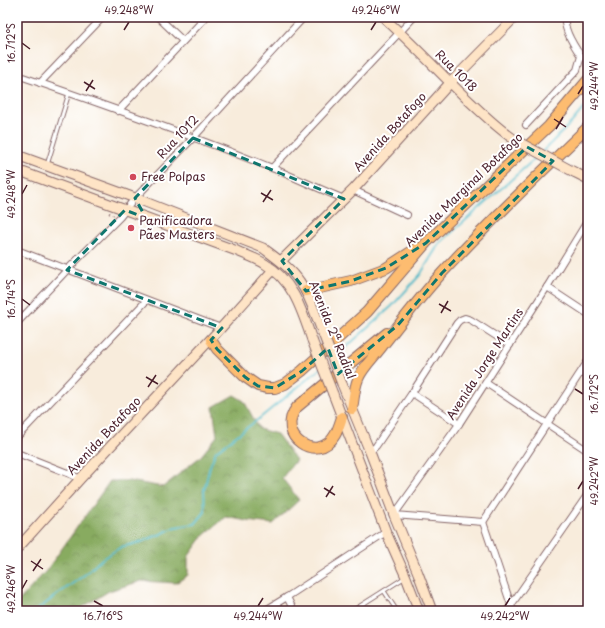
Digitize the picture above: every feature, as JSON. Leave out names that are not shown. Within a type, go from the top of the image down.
[{"type":"main road","name":"Rua 1018","points":[[383,17],[400,32],[492,124],[515,140],[588,179]]},
{"type":"main road","name":"Avenida Botafogo","points":[[281,261],[353,190],[450,83],[515,17]]},
{"type":"main road","name":"Avenida Marginal Botafogo","points":[[211,340],[217,349],[245,377],[258,386],[275,388],[285,384],[302,371],[367,312],[426,243],[549,126],[588,80]]},
{"type":"main road","points":[[352,409],[358,378],[398,325],[442,273],[540,173],[588,127]]},
{"type":"main road","name":"Avenida 2ª Radial","points":[[17,155],[135,198],[263,248],[281,261],[299,280],[306,291],[432,611]]},
{"type":"main road","name":"Avenida 2ª Radial","points":[[17,170],[237,251],[265,264],[288,285],[299,303],[386,532],[419,611]]},
{"type":"main road","points":[[135,198],[146,218]]},
{"type":"main road","points":[[306,291],[351,281],[386,268],[426,243]]},
{"type":"main road","name":"Avenida Botafogo","points":[[17,549],[80,479],[211,340],[273,270]]},
{"type":"main road","points":[[342,417],[336,435],[328,444],[316,448],[306,446],[298,441],[294,437],[290,424],[292,415],[297,407],[398,325]]},
{"type":"main road","points":[[370,489],[377,492],[386,514],[394,515]]},
{"type":"street","points":[[40,83],[103,17]]},
{"type":"street","points":[[158,17],[184,41]]},
{"type":"street","points":[[118,111],[206,17]]},
{"type":"street","name":"Rua 1012","points":[[17,323],[193,138],[304,17]]},
{"type":"street","points":[[272,168],[414,17]]},
{"type":"street","points":[[526,125],[577,70],[580,56],[573,44],[564,22],[565,17]]},
{"type":"street","points":[[580,56],[588,53]]},
{"type":"street","points":[[17,75],[193,138],[272,168],[344,199]]},
{"type":"street","points":[[353,190],[407,215]]},
{"type":"street","name":"Avenida Jorge Martins","points":[[394,515],[460,424],[588,220]]},
{"type":"street","points":[[17,250],[221,328]]},
{"type":"street","points":[[547,287],[588,314]]},
{"type":"street","points":[[17,438],[146,300]]},
{"type":"street","points":[[370,452],[376,446],[460,320],[465,318],[471,320],[510,345]]},
{"type":"street","points":[[484,522],[588,361]]},
{"type":"street","points":[[486,383],[588,451]]},
{"type":"street","points":[[412,393],[460,424]]},
{"type":"street","points":[[17,454],[80,479]]},
{"type":"street","points":[[508,611],[512,608],[588,494]]},
{"type":"street","points":[[394,515],[484,522]]},
{"type":"street","points":[[484,522],[512,608]]},
{"type":"street","points":[[264,611],[386,532]]},
{"type":"street","points":[[287,597],[294,611]]},
{"type":"lane","points":[[47,165],[69,93]]},
{"type":"lane","points":[[352,611],[406,577]]},
{"type":"lane","points":[[384,591],[396,611]]},
{"type":"highlighted area","points":[[193,138],[344,199],[282,261],[306,291],[351,281],[386,268],[426,243],[527,147],[553,161],[442,273],[398,325],[338,374],[328,348],[302,371],[275,388],[258,386],[245,377],[217,349],[211,340],[222,328],[67,270],[125,210],[146,218],[135,198]]},
{"type":"green space","points":[[234,395],[244,401],[259,429],[277,434],[296,460],[282,478],[299,500],[273,524],[226,517],[204,535],[188,557],[188,575],[176,583],[141,581],[109,591],[76,611],[17,611],[17,603],[46,571],[110,481],[129,481],[163,487],[201,456],[217,436],[213,407]]},
{"type":"waterway","points":[[543,151],[572,122],[588,103]]},
{"type":"waterway","points":[[335,357],[392,306],[420,275],[439,244],[539,155]]},
{"type":"waterway","points":[[36,611],[83,576],[102,559],[121,547],[141,542],[175,527],[195,524],[205,512],[204,490],[210,466],[216,451],[260,418],[321,368]]},
{"type":"place","name":"Free Polpas","points":[[133,177]]},
{"type":"place","name":"Panificadora Pães Masters","points":[[131,228]]}]
